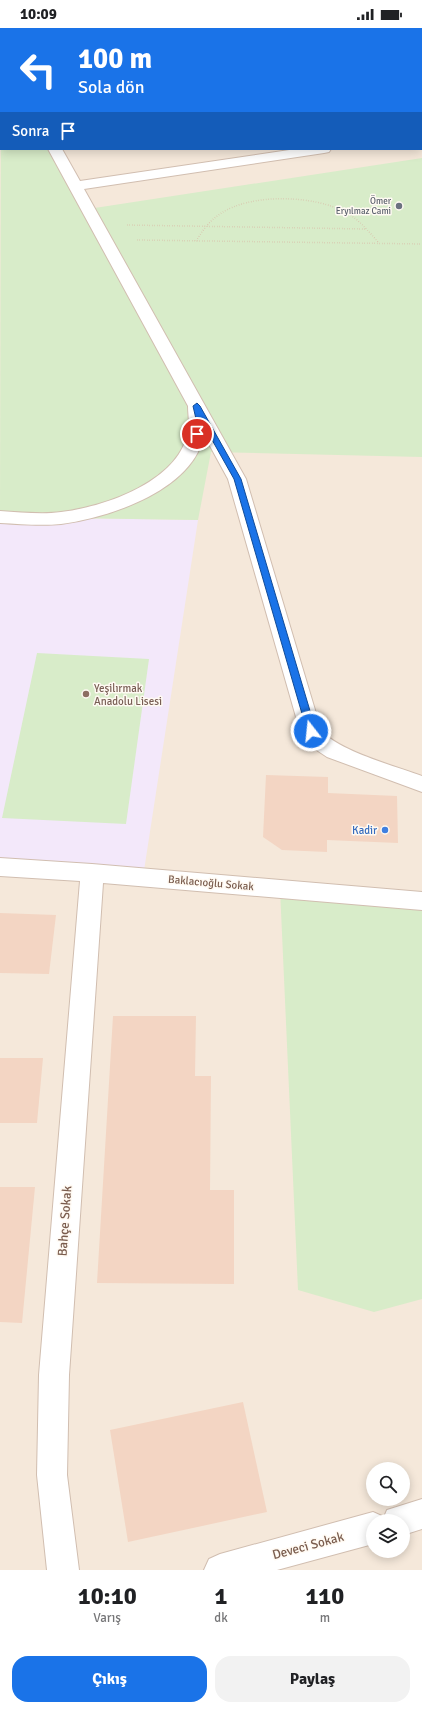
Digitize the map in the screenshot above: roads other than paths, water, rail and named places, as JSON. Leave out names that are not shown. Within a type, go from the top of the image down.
[{"type":"street","points":[[56,150],[237,479],[311,731],[316,739],[327,749],[422,784]]},
{"type":"street","points":[[75,186],[317,150]]},
{"type":"street","points":[[0,517],[59,518],[85,514],[132,499],[152,488],[169,476],[192,448],[197,434],[199,419],[197,406]]},
{"type":"street","name":"Baklacıoğlu Sokak","points":[[0,867],[92,873],[422,902]]},
{"type":"street","name":"Bahçe Sokak","points":[[63,1570],[52,1475],[54,1375],[92,873]]},
{"type":"street","points":[[410,1518],[422,1514]]},
{"type":"street","name":"Deveci Sokak","points":[[220,1570],[366,1530]]},
{"type":"place","name":"Ömer Eryılmaz Cami","points":[[399,206]]},
{"type":"place","name":"Yeşilırmak Anadolu Lisesi","points":[[86,694]]},
{"type":"place","name":"Kadir","points":[[385,830]]}]
